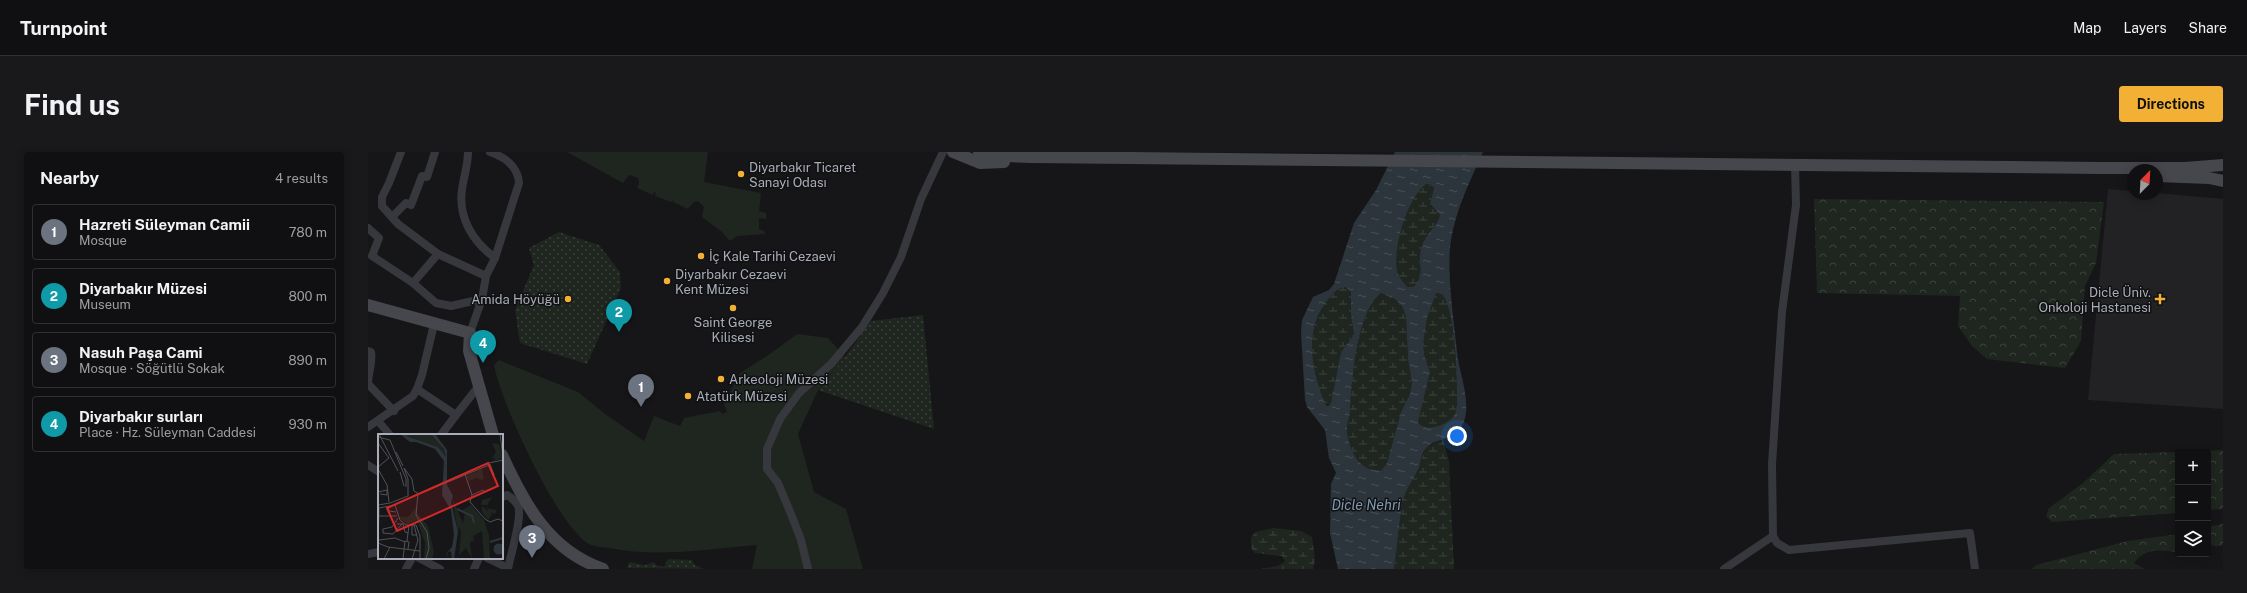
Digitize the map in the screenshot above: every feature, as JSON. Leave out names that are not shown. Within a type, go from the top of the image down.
[{"type":"main road","points":[[953,152],[980,163],[1091,160],[1564,164],[2127,176]]},
{"type":"main road","points":[[979,152],[1005,156],[1091,160]]},
{"type":"main road","points":[[1795,168],[2185,168],[2223,165]]},
{"type":"main road","points":[[2163,176],[2209,178],[2223,181]]},
{"type":"main road","points":[[368,304],[470,333],[469,351],[478,387],[493,434]]},
{"type":"main road","points":[[503,457],[517,487],[539,524],[586,566],[603,569]]},
{"type":"street","points":[[401,152],[390,183],[382,196],[382,206],[392,217],[438,254],[486,276]]},
{"type":"street","points":[[392,217],[406,203],[411,205],[422,176],[428,177],[436,152]]},
{"type":"street","points":[[468,152],[468,166],[462,189],[462,209],[467,226],[480,247],[495,258]]},
{"type":"street","points":[[470,333],[482,299],[486,276],[495,258],[519,183],[518,174],[511,164],[490,152]]},
{"type":"street","points":[[808,569],[801,540],[792,514],[778,483],[767,469],[767,449],[780,419],[799,394],[831,364],[862,327],[883,294],[901,257],[921,199],[943,152]]},
{"type":"street","points":[[1795,168],[1796,205],[1782,312],[1772,464],[1773,536],[1777,542],[1789,550],[1970,533],[1975,569]]},
{"type":"street","points":[[368,228],[379,238],[372,256],[413,283],[436,303],[451,306],[482,299]]},
{"type":"street","points":[[413,283],[438,254]]},
{"type":"street","points":[[368,427],[394,411],[412,396],[422,375],[434,324]]},
{"type":"street","points":[[368,351],[371,352],[372,360],[368,384],[394,411]]},
{"type":"street","points":[[442,434],[478,387]]},
{"type":"street","points":[[416,389],[456,415]]},
{"type":"street","points":[[378,421],[389,434]]},
{"type":"street","points":[[368,465],[378,471]]},
{"type":"street","points":[[489,559],[508,568],[519,520],[519,508],[507,495],[503,497]]},
{"type":"street","points":[[1724,569],[1773,536]]},
{"type":"street","points":[[368,554],[378,552]]},
{"type":"street","points":[[406,569],[411,559]]},
{"type":"street","points":[[421,559],[440,569]]},
{"type":"street","points":[[474,569],[478,559]]},
{"type":"shaded area","name":"Dicle Üniv. Onkoloji Hastanesi","points":[[2108,189],[2127,191],[2127,200],[2163,200],[2163,194],[2223,199],[2223,409],[2088,400]]},
{"type":"green space","points":[[567,152],[708,152],[704,182],[761,193],[759,211],[766,213],[766,219],[759,218],[759,229],[764,231],[765,234],[737,236],[730,241],[722,232],[702,217],[704,207],[698,201],[694,202],[688,209],[673,202],[674,200],[671,202],[655,196],[656,193],[654,192],[653,195],[637,188],[639,183],[638,178],[629,175],[623,183]]},
{"type":"green space","points":[[1426,184],[1430,184],[1434,188],[1430,205],[1440,215],[1436,224],[1425,239],[1421,249],[1419,278],[1413,287],[1407,287],[1398,274],[1396,264],[1399,239],[1407,213],[1419,191]]},
{"type":"green space","points":[[1814,199],[2104,202],[2096,263],[2085,286],[2081,341],[2065,368],[1987,359],[1972,346],[1958,326],[1960,296],[1817,293]]},
{"type":"green space","name":"Amida Höyüğü","points":[[559,232],[599,245],[620,272],[621,288],[587,364],[520,343],[515,310],[534,265],[529,248]]},
{"type":"green space","points":[[1346,286],[1351,292],[1351,315],[1354,335],[1341,352],[1331,403],[1326,406],[1314,366],[1312,339],[1319,313],[1333,294],[1340,288]]},
{"type":"green space","points":[[1381,293],[1395,299],[1402,306],[1406,317],[1408,360],[1412,382],[1410,394],[1401,412],[1387,463],[1382,470],[1374,470],[1367,468],[1357,459],[1350,446],[1347,430],[1350,414],[1354,365],[1361,331],[1366,315],[1373,302]]},
{"type":"green space","points":[[1438,293],[1443,295],[1451,317],[1455,347],[1457,404],[1455,414],[1448,421],[1437,426],[1426,427],[1421,426],[1418,422],[1430,372],[1425,358],[1423,345],[1427,318],[1436,294]]},
{"type":"green space","points":[[923,315],[934,429],[818,390],[845,357],[871,321]]},
{"type":"green space","points":[[797,334],[828,338],[845,357],[818,390],[798,434],[814,492],[846,509],[863,569],[752,569],[757,545],[683,552],[645,552],[627,551],[591,545],[578,535],[563,516],[548,491],[519,434],[507,406],[494,365],[499,360],[578,392],[605,414],[644,441],[654,416],[680,426],[684,418],[720,411],[722,414],[727,412],[724,404],[740,373],[770,354]]},
{"type":"green space","points":[[1443,440],[1449,461],[1454,569],[1394,569],[1404,494],[1418,471],[1426,446]]},
{"type":"green space","points":[[2223,450],[2223,509],[2211,510],[2211,451]]},
{"type":"green space","points":[[2175,452],[2175,513],[2052,522],[2046,516],[2049,508],[2083,483],[2114,454]]},
{"type":"green space","points":[[2223,524],[2223,545],[2211,545],[2211,526]]},
{"type":"green space","points":[[1273,528],[1301,531],[1312,537],[1315,561],[1313,569],[1260,569],[1278,566],[1285,561],[1282,556],[1255,553],[1251,548],[1251,538],[1255,532]]},
{"type":"green space","points":[[2175,534],[2175,552],[2160,550],[2143,554],[2134,563],[2145,569],[2032,569],[2036,565],[2128,541]]},
{"type":"green space","points":[[668,559],[692,560],[695,565],[704,569],[627,568],[629,562],[645,565],[654,562],[656,565],[664,567]]},
{"type":"water","name":"Dicle Nehri","points":[[1395,152],[1483,152],[1468,184],[1456,217],[1451,240],[1449,266],[1458,360],[1466,402],[1465,418],[1458,432],[1430,445],[1423,453],[1418,470],[1403,498],[1394,569],[1338,569],[1330,533],[1331,484],[1336,473],[1329,458],[1325,430],[1307,407],[1305,400],[1301,332],[1302,320],[1313,297],[1329,290],[1334,284],[1354,223],[1376,190]],"holes":[[[1426,184],[1430,184],[1434,188],[1430,204],[1440,215],[1436,224],[1423,243],[1420,254],[1419,278],[1413,287],[1407,287],[1398,274],[1396,264],[1397,252],[1402,226],[1419,191]],[[1343,287],[1346,287],[1351,292],[1351,315],[1354,335],[1341,352],[1331,403],[1326,406],[1314,366],[1312,338],[1319,313],[1333,294]],[[1381,293],[1395,299],[1402,306],[1406,317],[1408,360],[1412,382],[1410,394],[1401,412],[1387,463],[1382,470],[1367,468],[1357,459],[1350,446],[1347,429],[1357,348],[1366,315],[1373,302]],[[1438,293],[1443,295],[1451,317],[1455,347],[1457,404],[1455,414],[1448,421],[1437,426],[1426,427],[1421,426],[1418,422],[1430,372],[1425,358],[1423,345],[1427,318],[1436,294]]]},
{"type":"place","name":"Diyarbakır Ticaret Sanayi Odası","points":[[741,174]]},
{"type":"place","name":"İç Kale Tarihi Cezaevi","points":[[701,256]]},
{"type":"place","name":"Diyarbakır Cezaevi Kent Müzesi","points":[[667,281]]},
{"type":"place","name":"Amida Höyüğü","points":[[568,299]]},
{"type":"place","name":"Dicle Üniv. Onkoloji Hastanesi","points":[[2160,299]]},
{"type":"place","name":"Saint George Kilisesi","points":[[733,308]]},
{"type":"place","name":"Diyarbakır Müzesi","points":[[619,332]]},
{"type":"place","name":"Diyarbakır surları","points":[[483,363]]},
{"type":"place","name":"Arkeoloji Müzesi","points":[[721,379]]},
{"type":"place","name":"Atatürk Müzesi","points":[[688,396]]},
{"type":"place","name":"Hazreti Süleyman Camii","points":[[641,407]]},
{"type":"place","name":"Nasuh Paşa Cami","points":[[532,558]]}]
